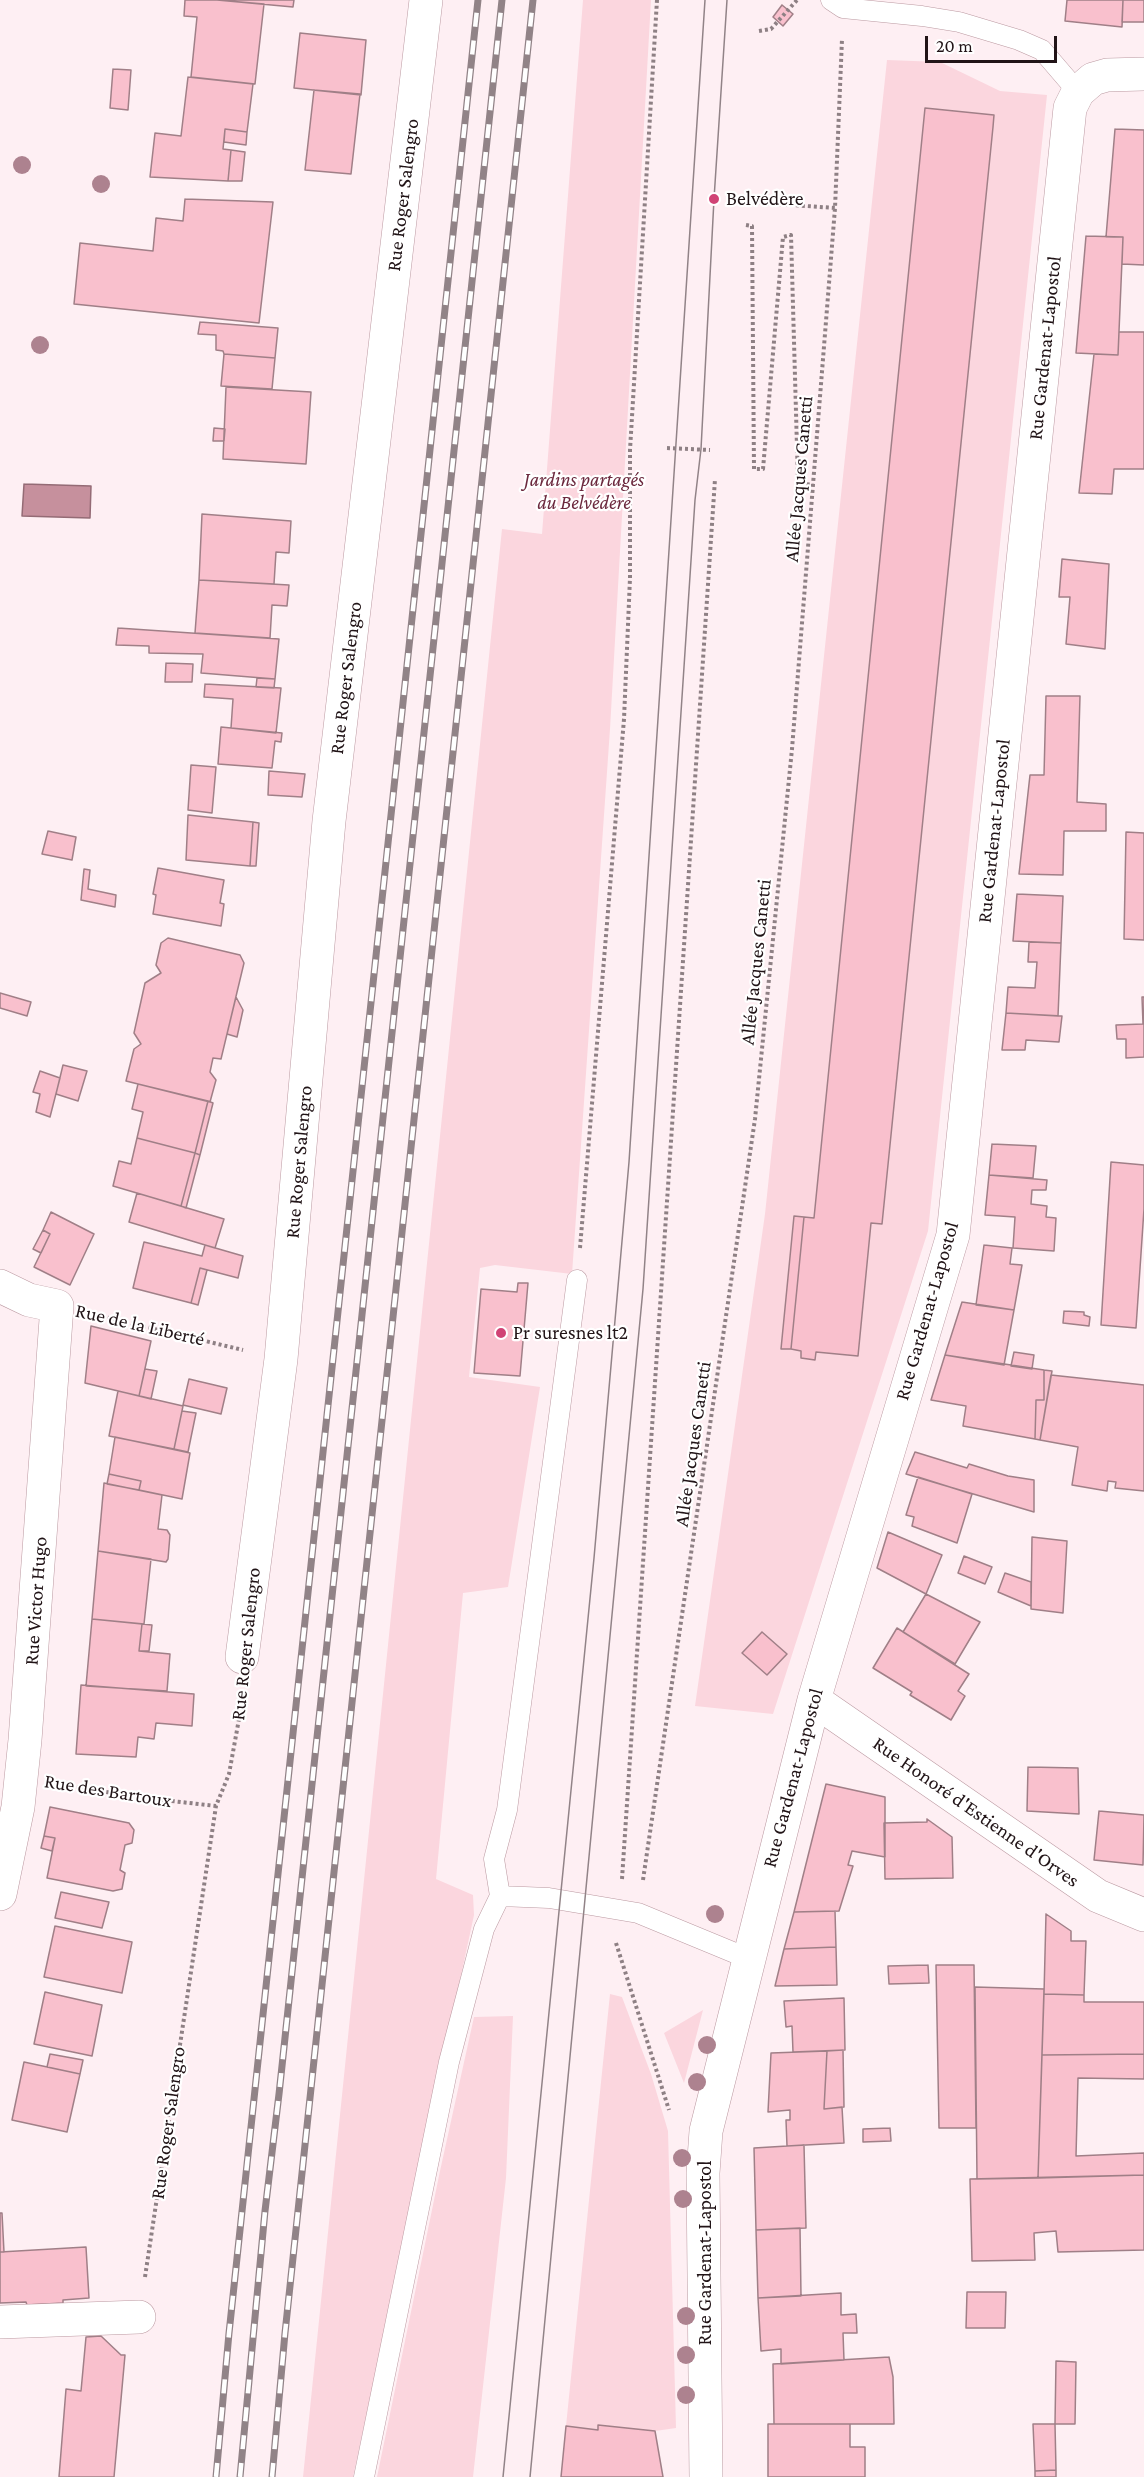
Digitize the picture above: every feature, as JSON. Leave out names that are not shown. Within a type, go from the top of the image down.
[{"type":"street","name":"Rue Roger Salengro","points":[[242,1658],[281,1359],[329,821],[426,0]]},
{"type":"street","points":[[1078,92],[1094,79],[1107,75],[1144,74]]},
{"type":"street","name":"Rue Gardenat-Lapostol","points":[[706,2477],[703,2173],[705,2131],[814,1700],[952,1235],[1070,108],[1078,92]]},
{"type":"street","name":"Rue de la Liberté","points":[[0,1286],[29,1300],[57,1306]]},
{"type":"street","name":"Rue Victor Hugo","points":[[0,1894],[18,1807],[10,1777],[25,1740],[57,1306]]},
{"type":"street","name":"Rue Honoré d'Estienne d'Orves","points":[[814,1700],[1098,1896],[1144,1915]]},
{"type":"street","points":[[0,2322],[139,2317]]},
{"type":"lane","points":[[837,4],[922,16],[993,31],[1042,50],[1078,92]]},
{"type":"lane","points":[[363,2477],[449,2062],[484,1929],[500,1896],[494,1859],[507,1810],[577,1280]]},
{"type":"lane","points":[[500,1896],[549,1898],[628,1911],[747,1958]]},
{"type":"path","points":[[577,1280],[624,719],[630,578],[630,450],[657,0]]},
{"type":"path","points":[[759,31],[771,29],[797,0]]},
{"type":"path","name":"Allée Jacques Canetti","points":[[628,1911],[755,1119],[792,749],[835,208],[837,4]]},
{"type":"path","points":[[748,202],[835,208]]},
{"type":"path","points":[[746,225],[752,226],[754,469],[763,469],[783,237],[791,235],[798,483],[813,485]]},
{"type":"path","points":[[667,448],[710,450]]},
{"type":"path","points":[[672,2119],[616,1944],[628,1911],[715,479]]},
{"type":"path","name":"Rue de la Liberté","points":[[57,1306],[281,1359]]},
{"type":"path","name":"Rue Roger Salengro","points":[[139,2317],[216,1806],[229,1774],[242,1704],[242,1658]]},
{"type":"path","name":"Rue des Bartoux","points":[[10,1777],[136,1797],[216,1806]]},
{"type":"green space","name":"Jardins partagés du Belvédère","points":[[583,0],[651,0],[610,729],[572,1274],[495,1265],[480,1268],[469,1377],[540,1387],[508,1587],[463,1593],[436,1879],[473,1895],[474,1915],[353,2477],[303,2477],[502,529],[542,534]]},
{"type":"green space","points":[[887,60],[940,62],[1000,91],[1047,95],[928,1231],[773,1714],[695,1706],[765,1214]]},
{"type":"green space","points":[[610,1994],[622,1997],[651,2074],[668,2131],[676,2428],[655,2431],[599,2425],[598,2430],[566,2426]]},
{"type":"green space","points":[[703,2010],[684,2083],[664,2033]]},
{"type":"green space","points":[[513,2016],[506,2178],[473,2477],[377,2477],[474,2017]]},
{"type":"shaded area","points":[[24,484],[91,486],[90,518],[22,516]]},
{"type":"building","points":[[185,0],[264,4],[255,84],[191,77],[197,17],[184,16]]},
{"type":"building","points":[[217,0],[294,0],[293,7]]},
{"type":"building","points":[[1067,0],[1123,0],[1122,27],[1065,21]]},
{"type":"building","points":[[1123,0],[1144,0],[1144,22],[1122,22]]},
{"type":"building","points":[[782,5],[793,14],[783,26],[773,17]]},
{"type":"building","points":[[300,33],[366,40],[361,95],[294,88]]},
{"type":"building","points":[[113,69],[131,70],[128,110],[110,108]]},
{"type":"building","points":[[188,77],[253,84],[247,132],[225,129],[223,149],[231,150],[228,181],[150,177],[155,133],[181,136]]},
{"type":"building","points":[[314,90],[360,94],[351,174],[305,170]]},
{"type":"building","points":[[925,108],[994,115],[993,127],[882,1224],[871,1223],[858,1356],[816,1352],[815,1360],[801,1358],[801,1351],[791,1349],[804,1217],[814,1218]]},
{"type":"building","points":[[225,129],[247,132],[246,145],[224,142]]},
{"type":"building","points":[[1115,129],[1144,130],[1144,265],[1122,264],[1123,237],[1106,237]]},
{"type":"building","points":[[231,150],[245,152],[242,181],[228,181]]},
{"type":"building","points":[[185,199],[273,202],[259,323],[74,304],[80,243],[153,251],[156,218],[183,221]]},
{"type":"building","points":[[1086,236],[1123,237],[1118,355],[1076,353]]},
{"type":"building","points":[[200,322],[278,328],[275,358],[224,354],[223,351],[216,350],[216,335],[198,334]]},
{"type":"building","points":[[1119,332],[1144,332],[1144,469],[1114,469],[1112,494],[1079,493],[1094,354],[1118,355]]},
{"type":"building","points":[[224,354],[275,358],[272,389],[221,386]]},
{"type":"building","points":[[226,387],[311,392],[306,464],[223,459]]},
{"type":"building","points":[[214,428],[225,429],[224,441],[213,441]]},
{"type":"building","points":[[202,514],[291,521],[289,553],[276,552],[274,584],[199,580]]},
{"type":"building","points":[[1062,559],[1109,564],[1105,649],[1066,644],[1070,597],[1059,597]]},
{"type":"building","points":[[199,580],[289,585],[287,606],[272,605],[270,638],[195,633]]},
{"type":"building","points":[[118,628],[279,639],[275,679],[201,673],[203,654],[149,653],[149,646],[116,645]]},
{"type":"building","points":[[166,663],[193,664],[192,682],[165,682]]},
{"type":"building","points":[[257,678],[275,679],[274,688],[256,687]]},
{"type":"building","points":[[205,684],[281,688],[276,733],[231,728],[233,699],[204,697]]},
{"type":"building","points":[[1046,696],[1080,696],[1077,802],[1106,804],[1106,831],[1064,831],[1063,875],[1019,874],[1030,775],[1044,775]]},
{"type":"building","points":[[221,727],[282,733],[281,742],[275,741],[272,768],[218,764]]},
{"type":"building","points":[[191,765],[216,767],[212,813],[188,810]]},
{"type":"building","points":[[269,771],[305,774],[302,797],[268,795]]},
{"type":"building","points":[[188,815],[253,822],[250,866],[186,860]]},
{"type":"building","points":[[253,822],[259,823],[256,866],[250,866]]},
{"type":"building","points":[[48,831],[76,837],[72,860],[42,854]]},
{"type":"building","points":[[1126,832],[1144,833],[1144,940],[1124,939]]},
{"type":"building","points":[[158,868],[224,880],[220,903],[224,904],[221,926],[153,914],[156,895],[153,894]]},
{"type":"building","points":[[84,869],[90,870],[88,889],[116,895],[115,907],[81,900]]},
{"type":"building","points":[[1017,894],[1063,896],[1061,943],[1013,941]]},
{"type":"building","points":[[168,938],[240,955],[244,963],[221,1059],[213,1058],[210,1072],[216,1080],[210,1102],[126,1081],[134,1049],[141,1044],[134,1033],[145,983],[161,973],[156,965],[161,943]]},
{"type":"building","points":[[1029,942],[1061,943],[1058,1016],[1006,1013],[1008,987],[1035,988],[1037,962],[1028,962]]},
{"type":"building","points":[[0,993],[31,1002],[27,1016],[0,1008]]},
{"type":"building","points":[[236,997],[243,1010],[237,1037],[227,1034]]},
{"type":"building","points":[[1142,997],[1144,997],[1144,1057],[1126,1058],[1126,1039],[1117,1039],[1116,1025],[1143,1024]]},
{"type":"building","points":[[1006,1013],[1062,1016],[1059,1042],[1026,1040],[1025,1050],[1002,1050]]},
{"type":"building","points":[[63,1065],[87,1071],[78,1101],[56,1094]]},
{"type":"building","points":[[40,1071],[60,1078],[50,1117],[36,1112],[40,1094],[33,1092]]},
{"type":"building","points":[[138,1084],[208,1101],[195,1153],[137,1138],[143,1112],[132,1109]]},
{"type":"building","points":[[208,1101],[213,1103],[200,1155],[195,1153]]},
{"type":"building","points":[[137,1138],[195,1153],[181,1206],[113,1186],[119,1161],[131,1164]]},
{"type":"building","points":[[992,1144],[1036,1146],[1033,1178],[989,1175]]},
{"type":"building","points":[[195,1153],[200,1155],[186,1208],[181,1206]]},
{"type":"building","points":[[1111,1162],[1144,1165],[1144,1209],[1136,1328],[1101,1325]]},
{"type":"building","points":[[989,1175],[1047,1180],[1046,1190],[1032,1190],[1031,1204],[1047,1206],[1046,1217],[1056,1218],[1054,1251],[1013,1248],[1015,1217],[985,1215]]},
{"type":"building","points":[[137,1193],[224,1219],[215,1248],[129,1222]]},
{"type":"building","points":[[51,1212],[94,1234],[70,1285],[34,1267],[50,1234],[43,1230]]},
{"type":"building","points":[[794,1216],[804,1217],[791,1349],[781,1349]]},
{"type":"building","points":[[43,1230],[50,1234],[41,1253],[33,1249]]},
{"type":"building","points":[[144,1242],[202,1256],[205,1245],[243,1256],[238,1278],[200,1268],[191,1303],[133,1288]]},
{"type":"building","points":[[984,1245],[1012,1248],[1010,1264],[1022,1265],[1014,1310],[976,1305]]},
{"type":"building","points":[[200,1268],[207,1270],[198,1305],[191,1303]]},
{"type":"building","name":"Pr suresnes lt2","points":[[518,1283],[528,1283],[520,1376],[474,1373],[481,1289],[517,1292]]},
{"type":"building","points":[[962,1302],[1014,1310],[1004,1365],[945,1355]]},
{"type":"building","points":[[1064,1311],[1084,1312],[1084,1315],[1090,1317],[1089,1326],[1063,1323]]},
{"type":"building","points":[[91,1326],[151,1341],[139,1396],[85,1383]]},
{"type":"building","points":[[1014,1352],[1034,1355],[1032,1369],[1011,1366]]},
{"type":"building","points":[[945,1355],[1044,1370],[1044,1400],[1036,1400],[1035,1439],[963,1426],[966,1406],[931,1400]]},
{"type":"building","points":[[145,1369],[157,1371],[151,1399],[139,1396]]},
{"type":"building","points":[[1044,1370],[1052,1371],[1040,1440],[1035,1439],[1036,1400],[1044,1400]]},
{"type":"building","points":[[1051,1375],[1144,1385],[1144,1491],[1115,1488],[1116,1482],[1108,1481],[1107,1491],[1072,1485],[1078,1447],[1040,1440]]},
{"type":"building","points":[[189,1379],[227,1388],[221,1414],[183,1405]]},
{"type":"building","points":[[118,1391],[183,1406],[174,1449],[109,1436]]},
{"type":"building","points":[[182,1411],[196,1413],[188,1452],[174,1449]]},
{"type":"building","points":[[115,1437],[190,1453],[182,1499],[139,1490],[141,1481],[109,1474]]},
{"type":"building","points":[[915,1452],[967,1468],[969,1464],[1008,1476],[1034,1480],[1034,1512],[906,1474]]},
{"type":"building","points":[[109,1474],[141,1481],[139,1490],[107,1484]]},
{"type":"building","points":[[918,1477],[972,1494],[957,1543],[912,1526],[914,1517],[906,1515]]},
{"type":"building","points":[[104,1483],[162,1495],[158,1529],[167,1530],[170,1535],[166,1562],[98,1551]]},
{"type":"building","points":[[888,1532],[942,1555],[926,1594],[877,1568]]},
{"type":"building","points":[[1032,1537],[1067,1541],[1063,1613],[1031,1609]]},
{"type":"building","points":[[98,1551],[151,1559],[144,1624],[92,1619]]},
{"type":"building","points":[[964,1556],[992,1567],[985,1584],[958,1573]]},
{"type":"building","points":[[1005,1573],[1031,1582],[1031,1606],[998,1592]]},
{"type":"building","points":[[926,1594],[980,1622],[955,1664],[903,1632]]},
{"type":"building","points":[[92,1619],[142,1624],[139,1651],[170,1654],[167,1691],[86,1686]]},
{"type":"building","points":[[142,1624],[152,1625],[149,1651],[139,1651]]},
{"type":"building","points":[[897,1628],[969,1674],[958,1691],[965,1696],[951,1720],[910,1695],[912,1692],[873,1668]]},
{"type":"building","points":[[762,1632],[787,1654],[767,1675],[742,1653]]},
{"type":"building","points":[[81,1685],[194,1694],[192,1726],[156,1723],[154,1739],[138,1737],[136,1757],[76,1754]]},
{"type":"building","points":[[1028,1767],[1078,1768],[1079,1814],[1027,1811]]},
{"type":"building","points":[[826,1784],[885,1797],[885,1857],[852,1851],[848,1865],[853,1866],[839,1911],[794,1912]]},
{"type":"building","points":[[50,1807],[129,1823],[134,1830],[132,1843],[125,1845],[120,1870],[125,1873],[122,1889],[113,1891],[47,1878],[55,1838],[44,1836]]},
{"type":"building","points":[[1099,1811],[1144,1815],[1143,1865],[1094,1860]]},
{"type":"building","points":[[927,1819],[952,1837],[953,1878],[885,1879],[884,1823],[927,1822]]},
{"type":"building","points":[[44,1836],[55,1838],[52,1851],[41,1848]]},
{"type":"building","points":[[61,1892],[109,1902],[102,1928],[55,1918]]},
{"type":"building","points":[[835,1911],[836,1947],[784,1949],[794,1912]]},
{"type":"building","points":[[1046,1914],[1071,1931],[1071,1941],[1086,1941],[1084,1995],[1044,1994]]},
{"type":"building","points":[[55,1926],[132,1942],[122,1993],[44,1977]]},
{"type":"building","points":[[836,1947],[837,1985],[775,1986],[784,1949]]},
{"type":"building","points":[[928,1965],[929,1983],[889,1984],[888,1966]]},
{"type":"building","points":[[936,1965],[974,1965],[976,2128],[939,2128]]},
{"type":"building","points":[[975,1987],[1044,1989],[1038,2178],[977,2179]]},
{"type":"building","points":[[45,1992],[102,2005],[92,2056],[34,2044]]},
{"type":"building","points":[[1044,1994],[1084,1995],[1084,2002],[1144,2002],[1144,2054],[1042,2055]]},
{"type":"building","points":[[844,1998],[845,2050],[793,2052],[792,2026],[786,2027],[784,2001]]},
{"type":"building","points":[[843,2050],[844,2107],[824,2109],[827,2051]]},
{"type":"building","points":[[827,2051],[824,2109],[842,2107],[844,2143],[787,2146],[786,2120],[790,2120],[790,2110],[768,2112],[771,2053]]},
{"type":"building","points":[[50,2054],[83,2060],[80,2074],[47,2067]]},
{"type":"building","points":[[1144,2054],[1144,2079],[1078,2078],[1076,2156],[1144,2153],[1144,2175],[1038,2178],[1042,2055]]},
{"type":"building","points":[[24,2062],[80,2074],[67,2132],[12,2120]]},
{"type":"building","points":[[890,2128],[891,2141],[863,2142],[863,2129]]},
{"type":"building","points":[[804,2145],[806,2228],[756,2230],[754,2148]]},
{"type":"building","points":[[1144,2175],[1144,2250],[1058,2252],[1056,2231],[1034,2233],[1035,2260],[972,2261],[970,2179]]},
{"type":"building","points":[[0,2213],[2,2213],[4,2252],[0,2252]]},
{"type":"building","points":[[800,2228],[801,2296],[758,2298],[756,2230]]},
{"type":"building","points":[[86,2247],[89,2298],[63,2300],[63,2303],[27,2305],[26,2302],[0,2303],[0,2252]]},
{"type":"building","points":[[967,2292],[1006,2292],[1005,2328],[966,2328]]},
{"type":"building","points":[[841,2293],[841,2315],[856,2314],[857,2333],[843,2333],[844,2360],[781,2364],[781,2349],[761,2351],[758,2298]]},
{"type":"building","points":[[101,2336],[121,2355],[125,2355],[114,2477],[59,2477],[66,2389],[81,2391],[86,2337]]},
{"type":"building","points":[[889,2357],[893,2377],[894,2424],[774,2424],[773,2364]]},
{"type":"building","points":[[1056,2361],[1076,2362],[1075,2424],[1055,2424]]},
{"type":"building","points":[[768,2424],[850,2424],[850,2447],[865,2447],[865,2477],[768,2477]]},
{"type":"building","points":[[1033,2424],[1055,2424],[1056,2470],[1035,2471]]},
{"type":"building","points":[[598,2425],[655,2431],[663,2477],[561,2477],[566,2426],[598,2430]]},
{"type":"building","points":[[1056,2470],[1056,2477],[1035,2477],[1035,2471]]},
{"type":"tram line","points":[[503,2477],[594,1558],[629,1162],[705,0]]},
{"type":"tram line","points":[[530,2477],[643,1289],[695,500],[701,449],[727,0]]},
{"type":"railway","points":[[216,2477],[229,2333],[478,0]]},
{"type":"railway","points":[[240,2477],[265,2211],[502,0]]},
{"type":"railway","points":[[272,2477],[285,2333],[533,0]]},
{"type":"place","name":"Belvédère","points":[[714,199]]},
{"type":"place","name":"Pr suresnes lt2","points":[[501,1333]]}]
